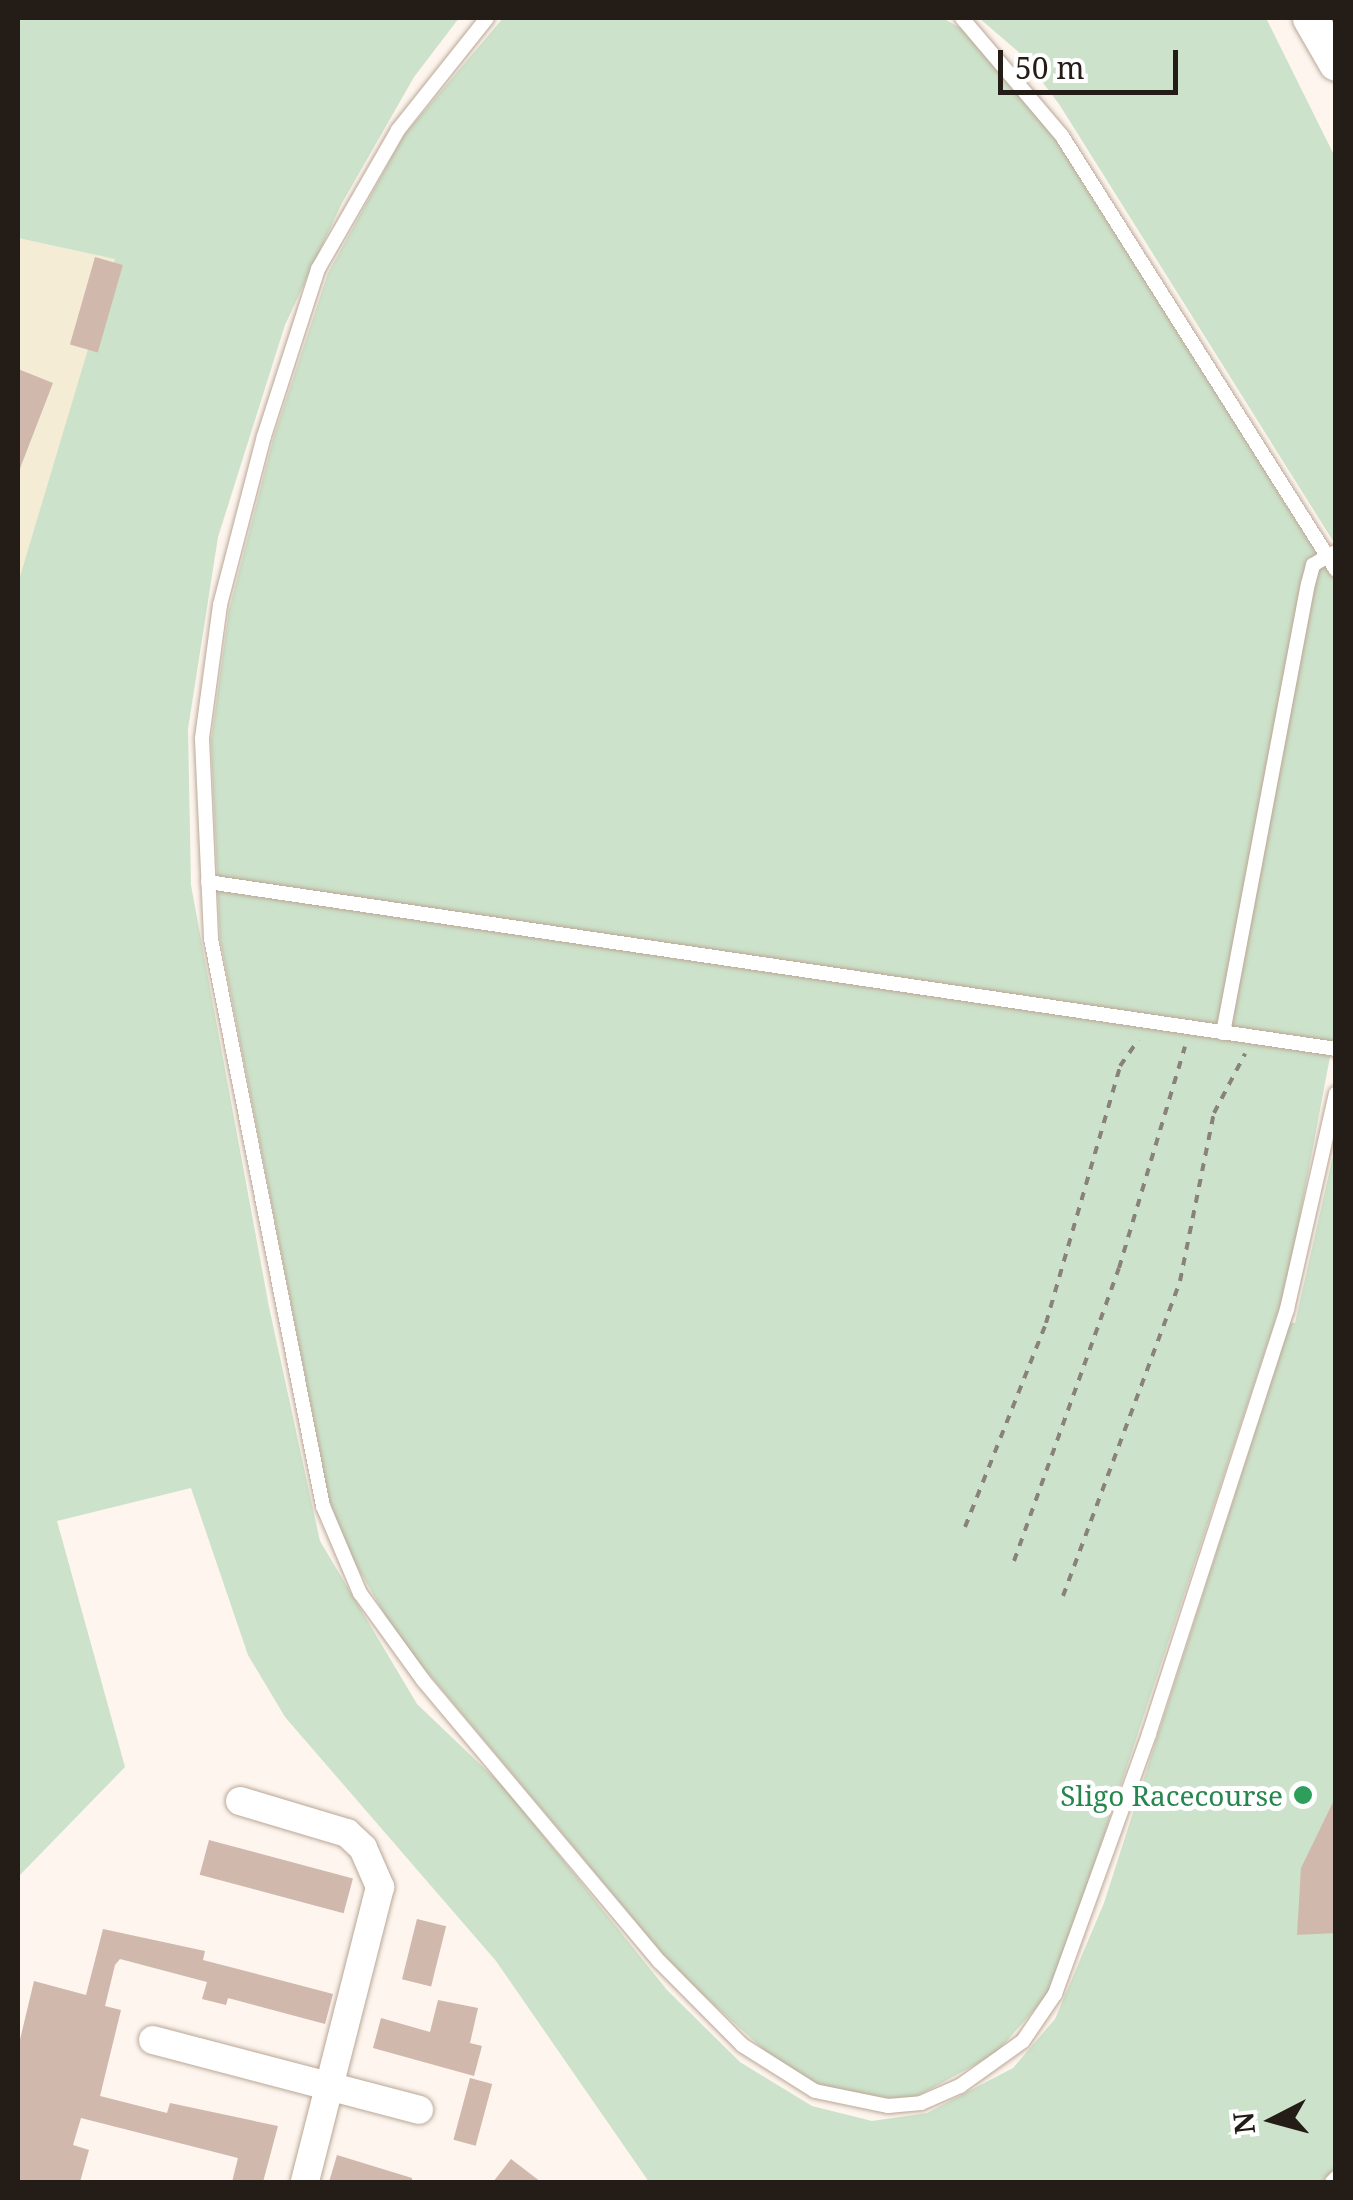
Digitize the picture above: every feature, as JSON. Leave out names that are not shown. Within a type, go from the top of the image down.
[{"type":"street","points":[[1310,18],[1336,63]]},
{"type":"street","points":[[240,1801],[347,1833],[363,1848],[380,1888],[306,2182]]},
{"type":"street","points":[[153,2040],[332,2082],[419,2110]]},
{"type":"lane","points":[[487,18],[398,130],[318,270],[264,436],[220,605],[202,739],[211,939],[323,1506],[360,1593],[422,1680],[674,1976],[742,2045],[815,2090],[849,2101],[921,2103],[960,2086],[1023,2041],[1056,1994],[1149,1734],[1288,1309],[1336,1093]]},
{"type":"lane","points":[[962,18],[1062,136],[1331,554],[1336,570]]},
{"type":"lane","points":[[1224,1033],[1308,584],[1313,565],[1331,554]]},
{"type":"lane","points":[[208,882],[1336,1049]]},
{"type":"path","points":[[965,1527],[1046,1323],[1120,1066],[1151,1022]]},
{"type":"path","points":[[1014,1561],[1119,1268],[1190,1028]]},
{"type":"path","points":[[1063,1596],[1180,1281],[1214,1113],[1255,1037]]},
{"type":"shaded area","points":[[18,238],[116,259],[18,583]]},
{"type":"green space","name":"Sligo Racecourse","points":[[18,18],[459,18],[414,77],[342,203],[285,325],[218,537],[188,729],[191,885],[269,1307],[320,1541],[417,1704],[506,1789],[667,1990],[740,2062],[812,2106],[872,2121],[927,2113],[1013,2068],[1055,2019],[1104,1903],[1290,1323],[1295,1323],[1335,1147],[1335,2182],[649,2182],[496,1961],[285,1717],[248,1655],[191,1488],[57,1521],[125,1767],[18,1877],[18,583],[115,259],[18,238]]},
{"type":"green space","points":[[503,18],[943,18],[970,34],[1058,137],[1335,580],[1335,1030],[1287,1285],[1053,1989],[995,2054],[912,2099],[849,2096],[814,2083],[764,2050],[678,1972],[398,1637],[352,1558],[329,1500],[220,938],[211,741],[229,610],[274,436],[328,273],[404,135]]},
{"type":"green space","points":[[979,18],[1266,18],[1335,157],[1335,544],[1059,104],[1022,55]]},
{"type":"building","points":[[95,257],[123,265],[98,352],[70,344]]},
{"type":"building","points":[[18,369],[53,383],[19,471],[18,471]]},
{"type":"building","points":[[1336,1796],[1336,1933],[1297,1935],[1301,1868]]},
{"type":"building","points":[[209,1840],[353,1879],[344,1913],[200,1875]]},
{"type":"building","points":[[417,1919],[446,1926],[431,1986],[402,1979]]},
{"type":"building","points":[[103,1929],[205,1951],[203,1960],[333,1994],[325,2024],[228,1998],[226,2005],[202,1999],[207,1982],[120,1959],[115,1965],[105,2006],[121,2010],[100,2096],[167,2113],[170,2103],[278,2126],[263,2182],[232,2182],[238,2158],[81,2118],[73,2145],[89,2150],[80,2182],[18,2182],[18,2048],[34,1981],[86,1995]]},
{"type":"building","points":[[438,2000],[478,2008],[470,2043],[482,2046],[474,2076],[373,2048],[381,2018],[430,2032]]},
{"type":"building","points":[[470,2078],[492,2084],[476,2146],[453,2140]]},
{"type":"building","points":[[337,2155],[412,2178],[412,2182],[329,2182]]},
{"type":"building","points":[[511,2159],[541,2182],[493,2182]]},
{"type":"place","name":"Sligo Racecourse","points":[[1303,1795]]}]
